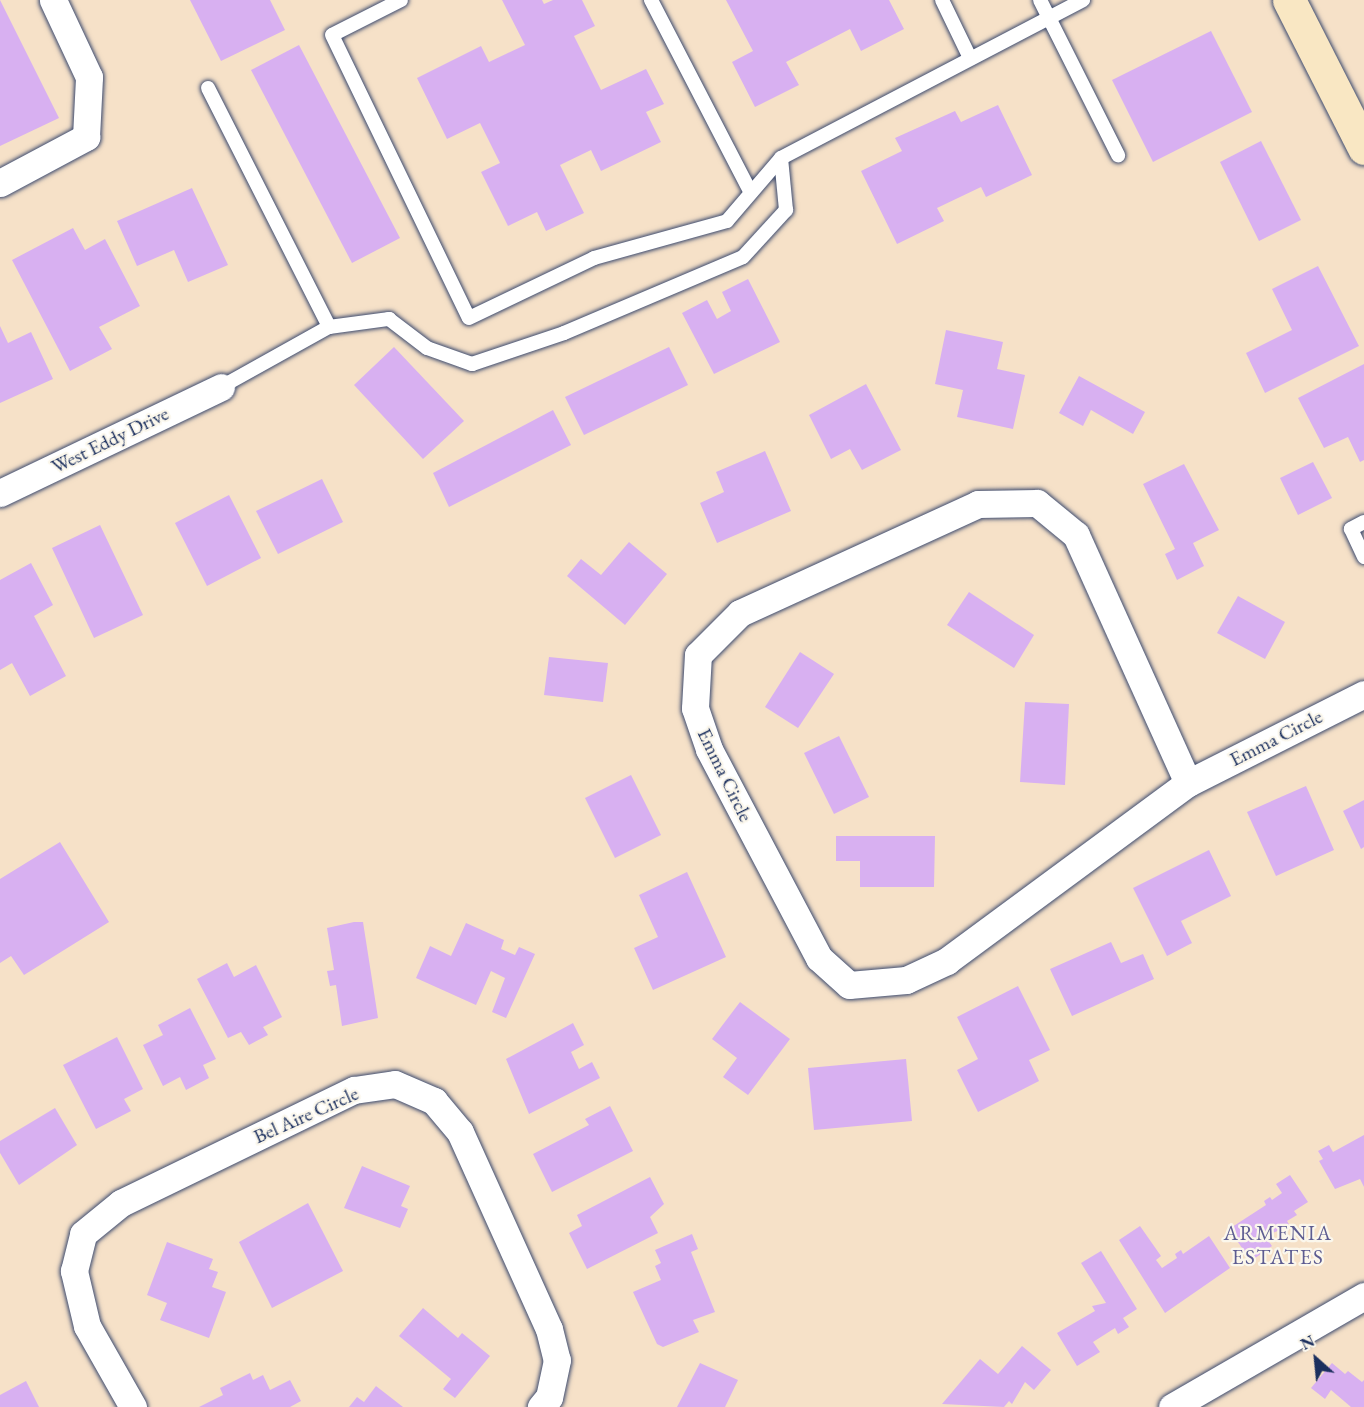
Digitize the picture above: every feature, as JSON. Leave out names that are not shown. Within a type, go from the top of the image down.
[{"type":"main road","points":[[1289,0],[1364,148]]},
{"type":"street","points":[[0,183],[86,137],[89,77],[53,0]]},
{"type":"street","name":"West Eddy Drive","points":[[0,493],[221,387]]},
{"type":"street","name":"Emma Circle","points":[[1188,783],[1076,535],[1037,503],[978,504],[740,613],[698,656],[695,708],[710,749],[819,958],[849,985],[906,980],[947,961],[1188,783],[1364,694]]},
{"type":"street","name":"Bel Aire Circle","points":[[134,1407],[87,1326],[74,1271],[83,1234],[121,1203],[343,1095],[394,1084],[434,1101],[460,1132],[549,1329],[557,1360],[549,1398],[541,1407]]},
{"type":"street","points":[[1172,1407],[1364,1296]]},
{"type":"lane","points":[[401,0],[332,35],[469,318],[594,258],[727,221],[781,159],[1083,0]]},
{"type":"lane","points":[[651,0],[751,193]]},
{"type":"lane","points":[[942,0],[970,58]]},
{"type":"lane","points":[[1040,0],[1118,155]]},
{"type":"lane","points":[[208,88],[329,327]]},
{"type":"lane","points":[[221,387],[329,327],[389,319],[427,348],[472,364],[564,333],[742,257],[786,210],[781,159]]},
{"type":"lane","points":[[1364,522],[1351,529],[1364,557]]},
{"type":"building","points":[[0,0],[59,118],[0,146]]},
{"type":"building","points":[[190,0],[270,0],[285,30],[221,61]]},
{"type":"building","points":[[502,0],[542,0],[544,4],[553,0],[582,0],[595,26],[574,36],[601,90],[646,69],[664,104],[646,112],[661,142],[601,171],[591,150],[560,165],[584,213],[546,231],[537,212],[508,226],[481,172],[500,163],[480,123],[447,139],[417,78],[481,46],[489,62],[525,45]]},
{"type":"building","points":[[726,0],[889,0],[904,29],[861,51],[850,29],[786,62],[799,85],[755,107],[732,62],[753,51]]},
{"type":"building","points":[[1211,31],[1252,112],[1153,162],[1112,80]]},
{"type":"building","points":[[299,45],[400,238],[352,263],[251,70]]},
{"type":"building","points":[[998,105],[1032,175],[986,197],[981,187],[937,208],[944,221],[897,244],[861,171],[902,151],[895,138],[955,111],[961,122]]},
{"type":"building","points":[[1261,141],[1301,220],[1259,241],[1220,162]]},
{"type":"building","points":[[192,188],[228,265],[188,282],[174,250],[137,266],[117,221]]},
{"type":"building","points":[[73,228],[85,250],[105,239],[140,306],[99,327],[112,349],[70,371],[12,260]]},
{"type":"building","points":[[1318,266],[1359,346],[1265,393],[1246,353],[1292,330],[1272,289]]},
{"type":"building","points":[[748,279],[780,342],[714,374],[682,313],[707,300],[717,319],[731,311],[722,292]]},
{"type":"building","points":[[0,326],[8,343],[31,332],[53,379],[0,403]]},
{"type":"building","points":[[946,330],[1003,342],[997,369],[1025,375],[1013,429],[957,417],[963,390],[935,384]]},
{"type":"building","points":[[394,347],[464,421],[423,459],[354,385]]},
{"type":"building","points":[[669,347],[688,385],[584,435],[565,397]]},
{"type":"building","points":[[1364,364],[1364,460],[1360,462],[1348,437],[1324,448],[1298,398]]},
{"type":"building","points":[[1079,376],[1145,412],[1133,434],[1091,410],[1083,426],[1059,413]]},
{"type":"building","points":[[866,384],[901,450],[862,470],[850,449],[831,459],[809,415]]},
{"type":"building","points":[[553,410],[571,445],[449,507],[433,473]]},
{"type":"building","points":[[765,451],[791,511],[717,543],[700,503],[724,492],[716,472]]},
{"type":"building","points":[[1313,462],[1332,498],[1298,515],[1280,478]]},
{"type":"building","points":[[1184,464],[1219,530],[1193,543],[1204,566],[1177,580],[1165,554],[1175,549],[1143,484]]},
{"type":"building","points":[[322,479],[343,522],[278,554],[256,511]]},
{"type":"building","points":[[229,495],[261,558],[207,586],[175,523]]},
{"type":"building","points":[[100,525],[143,615],[94,638],[52,548]]},
{"type":"building","points":[[629,542],[667,574],[625,625],[567,576],[581,559],[601,575]]},
{"type":"building","points":[[31,563],[53,605],[34,616],[66,676],[30,696],[12,663],[0,670],[0,580]]},
{"type":"building","points":[[969,592],[1034,635],[1014,668],[947,625]]},
{"type":"building","points":[[1238,596],[1285,622],[1265,659],[1217,633]]},
{"type":"building","points":[[800,652],[834,674],[798,728],[765,707]]},
{"type":"building","points":[[549,657],[608,663],[603,702],[544,695]]},
{"type":"building","points":[[1025,702],[1069,704],[1065,785],[1020,782]]},
{"type":"building","points":[[839,736],[869,797],[834,814],[804,753]]},
{"type":"building","points":[[631,775],[661,835],[615,858],[585,798]]},
{"type":"building","points":[[1306,786],[1334,850],[1276,876],[1247,812]]},
{"type":"building","points":[[1364,800],[1364,847],[1361,849],[1343,811]]},
{"type":"building","points":[[836,836],[935,836],[934,887],[860,887],[860,861],[836,861]]},
{"type":"building","points":[[60,842],[109,922],[24,975],[11,956],[0,963],[0,879]]},
{"type":"building","points":[[1209,850],[1231,896],[1181,921],[1192,943],[1167,956],[1133,888]]},
{"type":"building","points":[[687,872],[726,957],[653,990],[634,948],[658,937],[639,895]]},
{"type":"building","points":[[363,922],[378,1018],[342,1026],[336,985],[330,986],[327,971],[334,970],[327,928]]},
{"type":"building","points":[[466,923],[504,940],[501,949],[515,955],[519,947],[535,954],[506,1018],[492,1012],[505,978],[491,971],[476,1005],[416,978],[430,946],[451,956]]},
{"type":"building","points":[[1111,942],[1121,963],[1143,954],[1154,979],[1072,1016],[1050,969]]},
{"type":"building","points":[[227,963],[234,977],[256,965],[282,1017],[263,1027],[268,1035],[249,1045],[241,1032],[228,1038],[197,979]]},
{"type":"building","points":[[1018,986],[1050,1050],[1029,1060],[1039,1081],[978,1112],[957,1070],[978,1059],[957,1017]]},
{"type":"building","points":[[740,1002],[790,1039],[748,1095],[723,1077],[737,1058],[712,1039]]},
{"type":"building","points":[[190,1008],[216,1059],[203,1065],[209,1078],[186,1090],[180,1077],[163,1086],[143,1045],[163,1035],[158,1025]]},
{"type":"building","points":[[573,1023],[584,1045],[571,1052],[579,1069],[592,1062],[600,1078],[529,1114],[506,1059]]},
{"type":"building","points":[[117,1037],[143,1089],[124,1099],[131,1111],[96,1129],[63,1065]]},
{"type":"building","points":[[906,1059],[912,1121],[814,1130],[808,1068]]},
{"type":"building","points":[[610,1106],[633,1151],[552,1192],[533,1154],[589,1125],[585,1119]]},
{"type":"building","points":[[55,1108],[77,1145],[19,1185],[0,1153],[0,1141]]},
{"type":"building","points":[[1364,1135],[1364,1187],[1360,1179],[1335,1189],[1319,1161],[1323,1159],[1318,1151],[1329,1145],[1333,1152]]},
{"type":"building","points":[[362,1166],[410,1186],[401,1206],[408,1209],[400,1228],[344,1208]]},
{"type":"building","points":[[1290,1175],[1308,1202],[1294,1211],[1297,1215],[1287,1221],[1290,1226],[1265,1236],[1272,1246],[1251,1261],[1229,1229],[1266,1205],[1264,1201],[1270,1197],[1272,1200],[1282,1193],[1276,1184]]},
{"type":"building","points":[[650,1177],[664,1204],[650,1217],[658,1233],[587,1269],[569,1233],[582,1226],[577,1215]]},
{"type":"building","points":[[308,1203],[343,1271],[272,1308],[239,1242]]},
{"type":"building","points":[[1140,1226],[1161,1256],[1156,1260],[1162,1268],[1177,1258],[1175,1254],[1181,1250],[1183,1254],[1209,1236],[1230,1268],[1165,1313],[1119,1240]]},
{"type":"building","points":[[692,1234],[698,1249],[691,1252],[715,1312],[693,1320],[699,1332],[663,1347],[657,1344],[633,1292],[661,1280],[655,1266],[661,1263],[655,1250]]},
{"type":"building","points":[[167,1242],[213,1259],[209,1269],[218,1272],[212,1287],[226,1292],[209,1338],[160,1320],[167,1303],[147,1295]]},
{"type":"building","points":[[1101,1251],[1137,1309],[1123,1318],[1129,1327],[1118,1334],[1115,1328],[1093,1342],[1100,1352],[1077,1366],[1057,1333],[1095,1311],[1092,1306],[1106,1303],[1081,1263]]},
{"type":"building","points":[[423,1308],[458,1338],[462,1333],[490,1356],[455,1398],[443,1389],[451,1379],[399,1336]]},
{"type":"building","points":[[1022,1346],[1051,1370],[1034,1390],[1025,1382],[1012,1404],[1009,1401],[1004,1407],[942,1404],[980,1359],[998,1374]]},
{"type":"building","points":[[700,1363],[738,1380],[725,1407],[677,1407]]},
{"type":"building","points":[[1332,1363],[1345,1374],[1348,1371],[1362,1382],[1364,1380],[1364,1407],[1351,1407],[1331,1390],[1325,1399],[1311,1388]]},
{"type":"building","points":[[250,1373],[253,1380],[263,1375],[270,1390],[290,1380],[301,1401],[290,1407],[199,1407],[223,1395],[220,1388]]},
{"type":"building","points":[[26,1381],[39,1407],[0,1407],[0,1395]]},
{"type":"building","points":[[376,1386],[403,1407],[349,1407],[357,1397],[364,1402]]},
{"type":"district","name":"ARMENIA ESTATES","points":[[1278,1245]]}]
